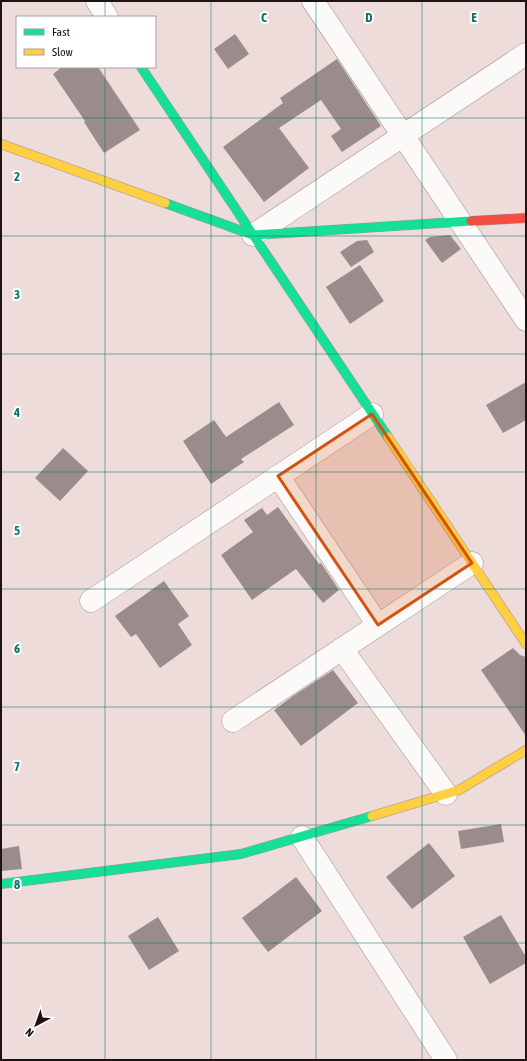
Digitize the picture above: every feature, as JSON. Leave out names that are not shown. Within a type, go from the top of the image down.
[{"type":"street","points":[[97,1],[106,16]]},
{"type":"street","points":[[313,1],[526,320]]},
{"type":"street","points":[[253,235],[526,54]]},
{"type":"street","points":[[142,68],[526,644]]},
{"type":"street","points":[[1,144],[253,235],[526,218]]},
{"type":"street","points":[[91,601],[372,414]]},
{"type":"street","points":[[278,476],[378,625]]},
{"type":"street","points":[[233,721],[472,563]]},
{"type":"street","points":[[342,649],[446,794]]},
{"type":"street","points":[[1,884],[241,854],[459,790],[526,750]]},
{"type":"street","points":[[302,837],[446,1060]]},
{"type":"highlighted area","points":[[372,414],[472,563],[378,625],[278,476]]},
{"type":"building","points":[[235,34],[249,54],[228,69],[214,49]]},
{"type":"building","points":[[337,59],[381,126],[342,152],[331,136],[341,129],[321,100],[279,128],[309,168],[264,202],[223,147],[283,103],[280,98]]},
{"type":"building","points":[[61,68],[99,68],[140,130],[104,153],[84,122],[85,121],[53,74]]},
{"type":"building","points":[[450,235],[461,249],[442,263],[425,240],[430,237]]},
{"type":"building","points":[[367,240],[374,252],[351,267],[340,252],[357,241]]},
{"type":"building","points":[[360,265],[384,301],[350,324],[326,287]]},
{"type":"building","points":[[526,382],[526,420],[503,433],[486,405]]},
{"type":"building","points":[[279,402],[294,425],[241,459],[244,462],[211,484],[183,441],[214,420],[226,437]]},
{"type":"building","points":[[63,448],[88,471],[60,501],[35,478]]},
{"type":"building","points":[[278,507],[319,564],[321,563],[339,590],[323,603],[296,569],[252,600],[221,555],[253,532],[244,520],[262,508],[267,515]]},
{"type":"building","points":[[164,581],[189,616],[178,624],[192,645],[160,668],[136,634],[131,637],[115,616]]},
{"type":"building","points":[[513,648],[520,655],[526,657],[526,736],[481,670]]},
{"type":"building","points":[[333,670],[358,703],[301,746],[274,710]]},
{"type":"building","points":[[501,824],[504,842],[461,849],[458,831]]},
{"type":"building","points":[[429,843],[455,876],[412,909],[386,877]]},
{"type":"building","points":[[19,846],[22,869],[1,871],[1,849]]},
{"type":"building","points":[[296,877],[322,911],[268,952],[242,918]]},
{"type":"building","points":[[501,915],[526,957],[526,963],[490,984],[463,937]]},
{"type":"building","points":[[158,917],[179,951],[149,970],[128,936]]},
{"type":"traffic: fast","points":[[142,68],[388,437]]},
{"type":"traffic: fast","points":[[165,203],[253,235],[471,221]]},
{"type":"traffic: fast","points":[[1,884],[241,854],[372,816]]},
{"type":"traffic: slow","points":[[1,144],[165,203]]},
{"type":"traffic: slow","points":[[388,437],[526,644]]},
{"type":"traffic: slow","points":[[372,816],[459,790],[526,750]]},
{"type":"traffic: jam","points":[[471,221],[526,218]]}]
